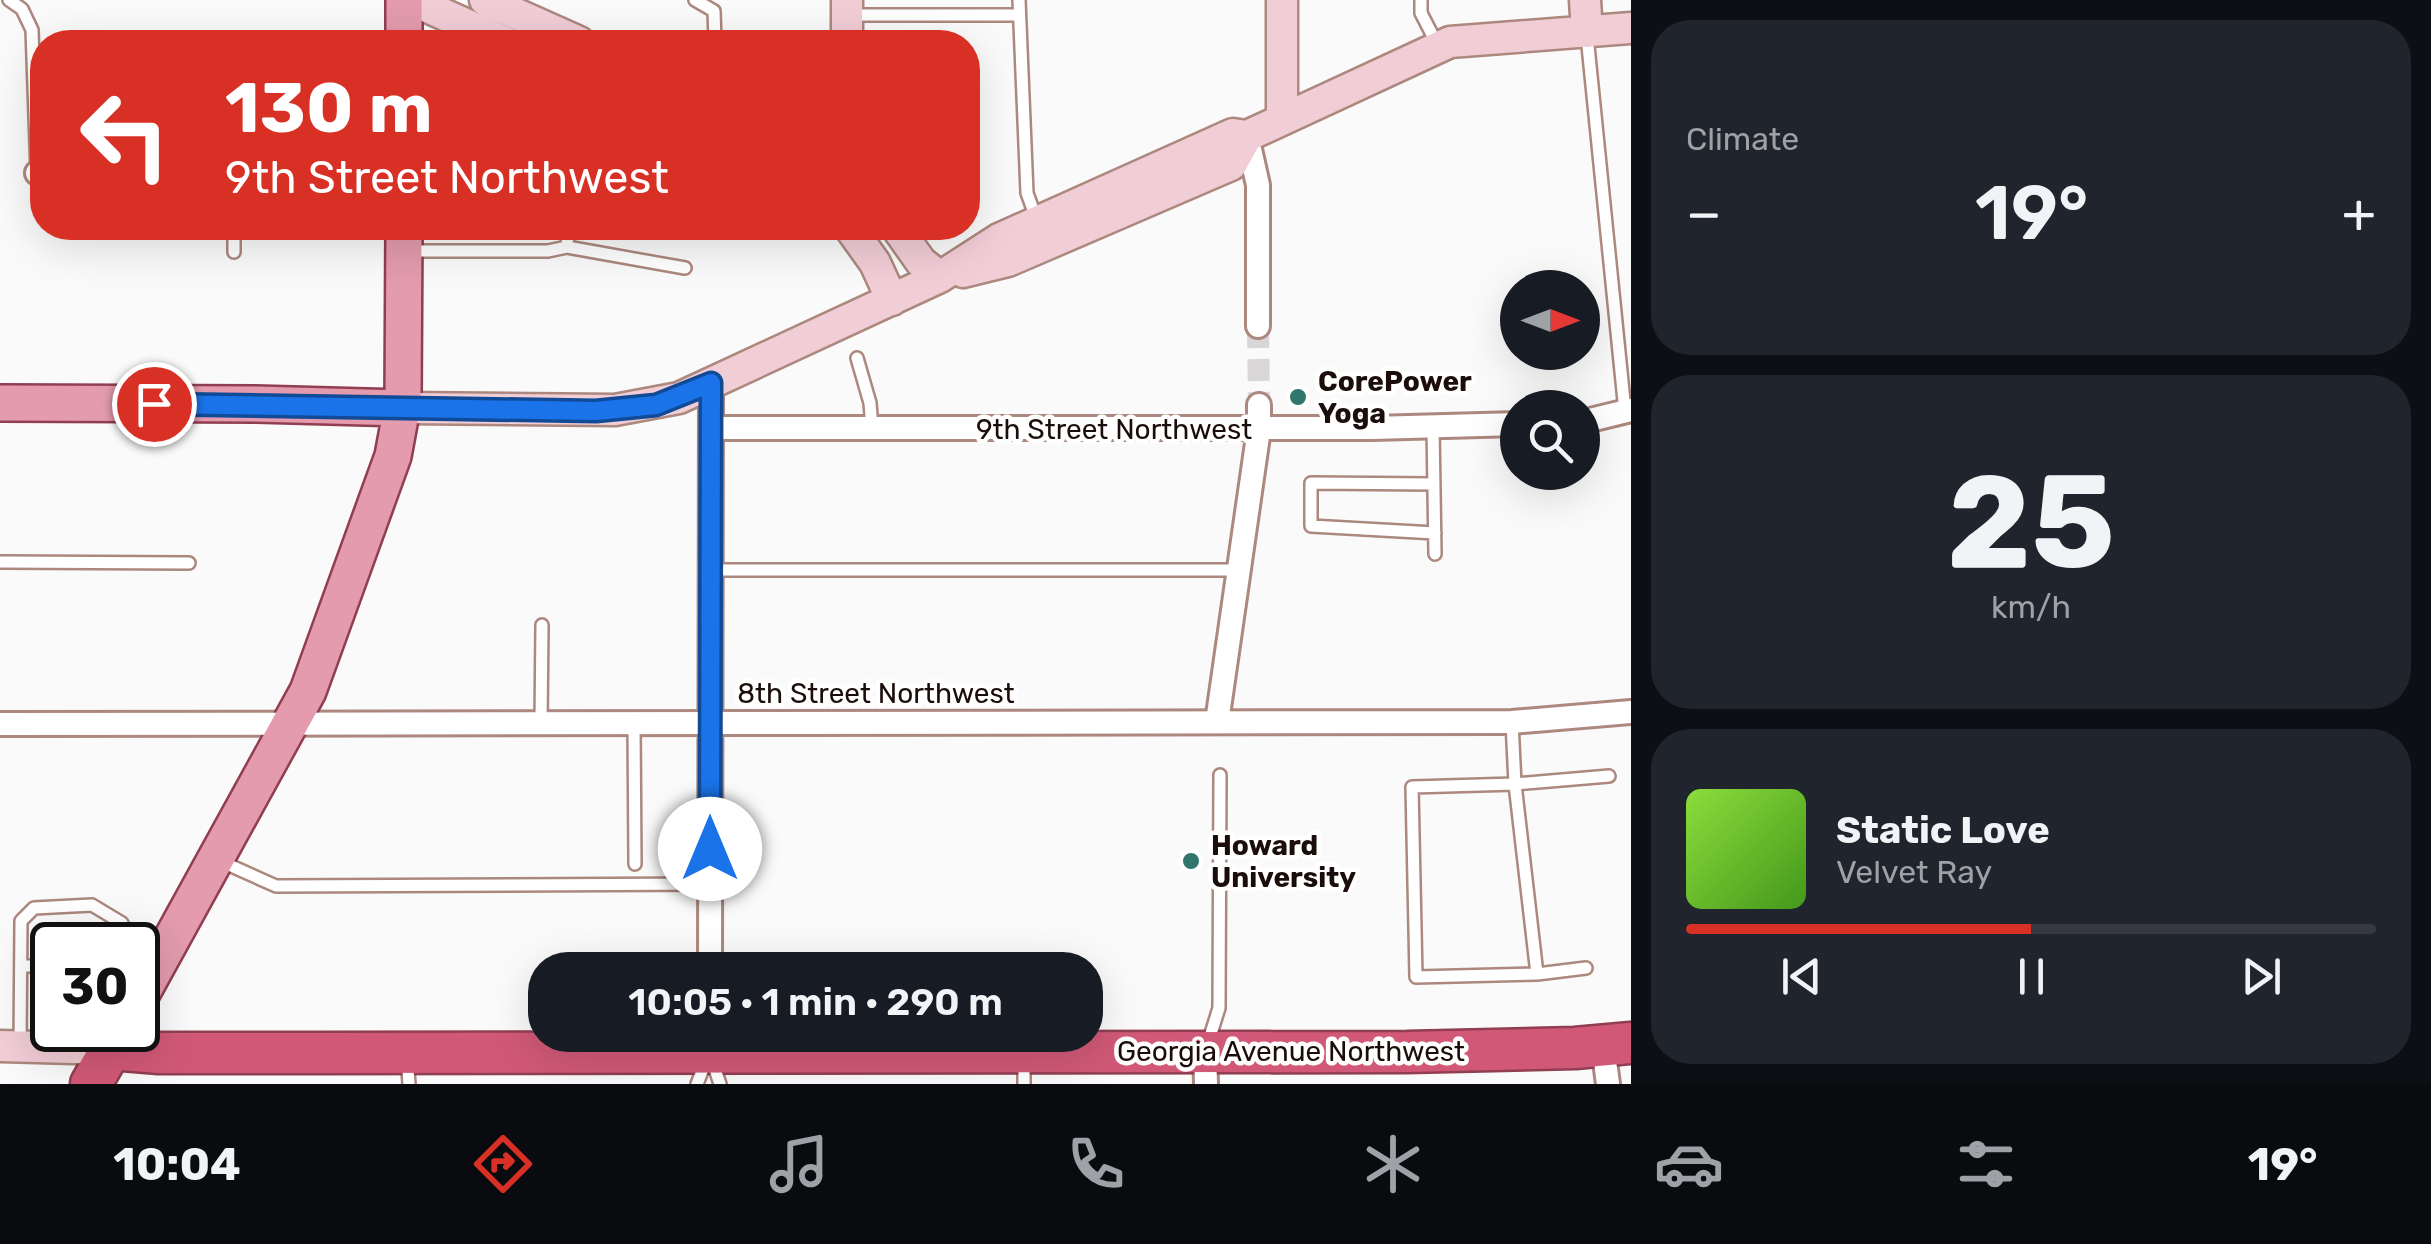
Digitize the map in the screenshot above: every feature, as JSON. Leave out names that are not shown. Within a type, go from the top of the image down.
[{"type":"highway","name":"Georgia Avenue Northwest","points":[[156,1052],[408,1069],[709,1064],[1206,1068],[1488,1051],[1614,1058]]},
{"type":"highway","points":[[90,1084],[108,1052]]},
{"type":"main road","points":[[405,30],[408,0],[477,30]]},
{"type":"main road","points":[[485,0],[552,30]]},
{"type":"main road","points":[[1282,0],[1282,120]]},
{"type":"main road","points":[[1585,0],[1586,32]]},
{"type":"main road","points":[[0,404],[615,410],[656,405],[892,300],[1038,222],[1233,134],[1247,136],[1438,47],[1474,38],[1631,28]]},
{"type":"main road","points":[[940,277],[1008,261],[1232,164],[1247,136]]},
{"type":"main road","points":[[160,960],[314,676],[380,493],[397,440],[402,408],[404,240]]},
{"type":"main road","points":[[859,240],[875,263],[892,300]]},
{"type":"main road","points":[[905,240],[921,262],[940,277]]},
{"type":"street","points":[[1247,136],[1258,185],[1258,326]]},
{"type":"street","points":[[710,952],[711,383]]},
{"type":"street","points":[[1600,418],[1628,411]]},
{"type":"street","points":[[1218,722],[1259,417]]},
{"type":"street","name":"9th Street Northwest","points":[[711,428],[872,428],[1259,417],[1433,426],[1500,424]]},
{"type":"street","name":"8th Street Northwest","points":[[0,724],[1512,722],[1631,712]]},
{"type":"lane","points":[[9,0],[22,9],[32,30]]},
{"type":"lane","points":[[695,0],[714,11],[715,30]]},
{"type":"lane","points":[[1020,0],[1027,194],[1038,222]]},
{"type":"lane","points":[[1421,0],[1421,14],[1438,47]]},
{"type":"lane","points":[[847,19],[1019,15]]},
{"type":"lane","points":[[1586,32],[1628,411]]},
{"type":"lane","points":[[234,240],[234,252]]},
{"type":"lane","points":[[415,240],[548,252],[568,247],[686,268]]},
{"type":"lane","points":[[568,240],[568,247]]},
{"type":"lane","points":[[857,358],[870,403],[872,428]]},
{"type":"lane","points":[[1433,426],[1434,554]]},
{"type":"lane","points":[[1434,484],[1311,483],[1310,526],[1434,532]]},
{"type":"lane","points":[[0,562],[189,563]]},
{"type":"lane","points":[[711,570],[1239,570]]},
{"type":"lane","points":[[541,723],[542,625]]},
{"type":"lane","points":[[1512,722],[1515,784],[1537,974]]},
{"type":"lane","points":[[634,723],[635,864]]},
{"type":"lane","points":[[1206,1068],[1219,1008],[1220,774]]},
{"type":"lane","points":[[1586,968],[1537,974],[1416,977],[1412,787],[1609,776]]},
{"type":"lane","points":[[216,858],[276,886],[710,884]]},
{"type":"lane","points":[[10,1046],[21,966],[21,921],[34,908],[92,905],[119,922]]},
{"type":"lane","points":[[21,966],[30,966]]},
{"type":"tunnel","points":[[1258,326],[1259,405]]},
{"type":"place","name":"CorePower Yoga","points":[[1298,397]]},
{"type":"place","name":"Howard University","points":[[1191,861]]},
{"type":"route","points":[[154,404],[596,411],[656,405],[711,383],[710,849]]}]
